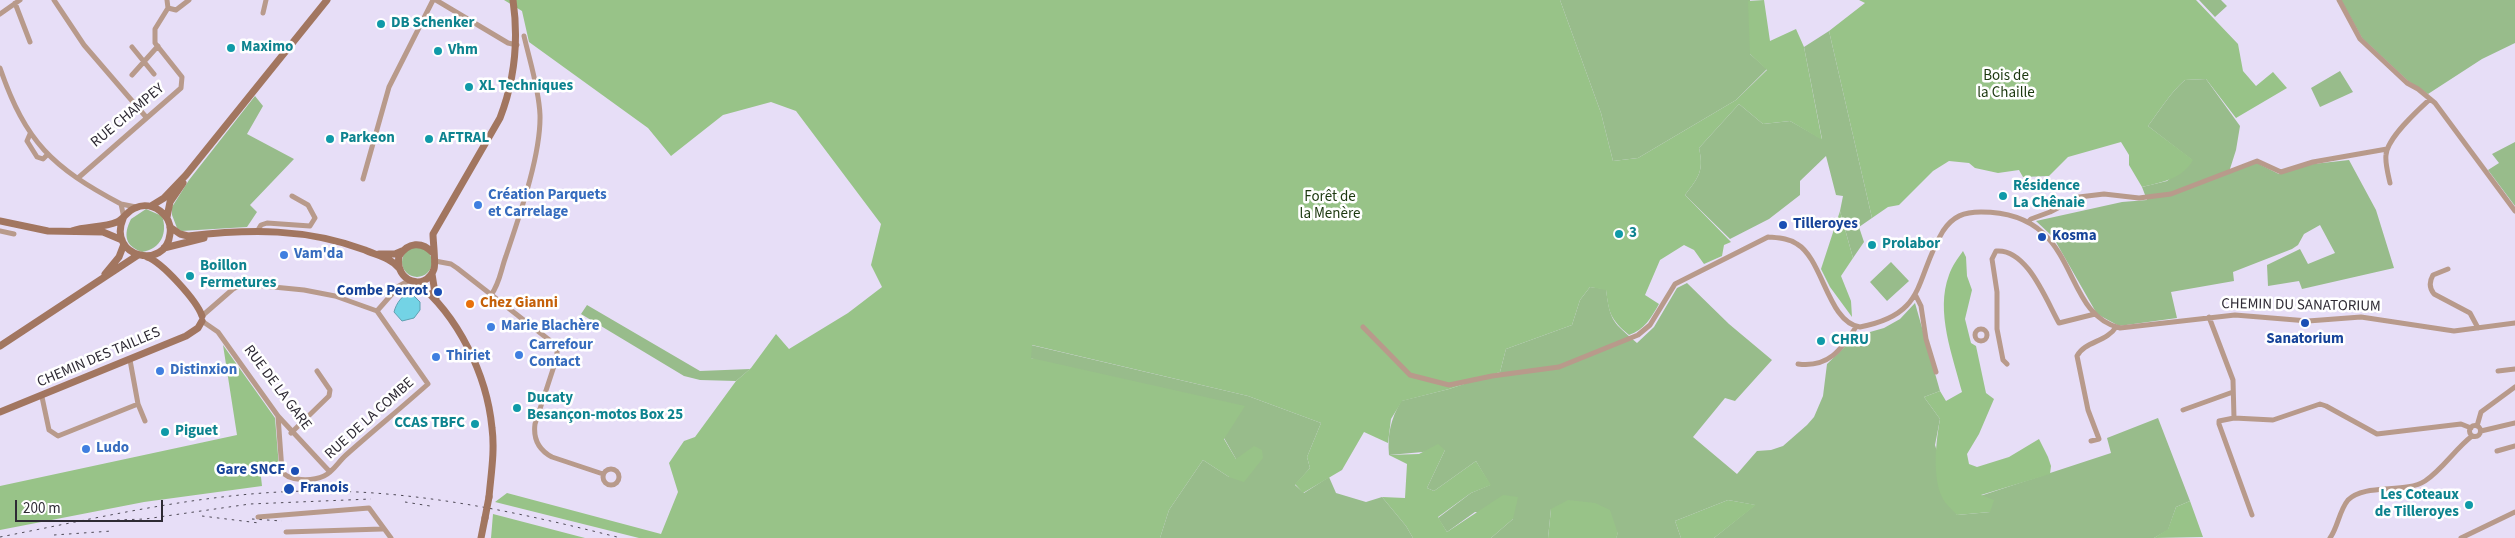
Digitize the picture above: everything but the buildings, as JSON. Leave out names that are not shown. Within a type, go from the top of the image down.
[{"type":"main road","points":[[72,231],[116,223],[137,207],[150,206],[164,198],[186,176],[327,0]]},
{"type":"main road","points":[[374,254],[395,254],[433,234],[500,118],[513,79],[516,46],[513,0]]},
{"type":"main road","points":[[166,217],[170,202],[186,176]]},
{"type":"main road","points":[[150,206],[160,210],[166,217],[170,227],[170,238],[163,249],[160,259],[162,267]]},
{"type":"main road","points":[[100,280],[119,257],[123,242],[120,228],[123,218]]},
{"type":"main road","points":[[0,221],[42,230],[103,232],[123,242],[142,255]]},
{"type":"main road","points":[[170,227],[180,234],[188,236],[258,230],[304,233],[330,238],[392,262],[400,271],[436,299],[458,331],[479,372],[486,393],[493,438],[489,497],[482,538]]},
{"type":"main road","points":[[0,346],[100,280],[142,255],[223,232]]},
{"type":"main road","points":[[433,234],[434,257],[432,274],[436,299]]},
{"type":"main road","points":[[417,244],[423,246],[434,257]]},
{"type":"main road","points":[[400,271],[399,256],[402,251]]},
{"type":"main road","name":"RUE DE LA GARE","points":[[142,255],[162,267],[198,307],[202,318]]},
{"type":"main road","points":[[413,281],[422,281],[432,274]]},
{"type":"main road","name":"CHEMIN DES TAILLES","points":[[0,412],[42,397],[186,336],[198,328],[202,318]]},
{"type":"street","points":[[54,0],[84,45],[146,117]]},
{"type":"street","points":[[158,46],[155,43],[154,29],[168,8],[167,0]]},
{"type":"street","points":[[168,8],[176,10],[189,0]]},
{"type":"street","points":[[263,13],[266,0]]},
{"type":"street","points":[[364,179],[389,87],[420,22],[434,0],[516,46]]},
{"type":"street","points":[[2339,0],[2360,39],[2401,78],[2430,99],[2515,210]]},
{"type":"street","points":[[0,14],[18,2],[30,42]]},
{"type":"street","points":[[491,295],[498,283],[519,219],[538,145],[540,116],[524,36]]},
{"type":"street","name":"RUE CHAMPEY","points":[[78,178],[146,117],[182,88],[182,77],[158,46],[132,75]]},
{"type":"street","name":"RUE CHAMPEY","points":[[132,47],[154,74]]},
{"type":"street","points":[[0,68],[19,114],[30,134],[47,155],[78,178],[121,204],[137,207]]},
{"type":"street","points":[[2390,183],[2385,156],[2387,149],[2410,117],[2430,99]]},
{"type":"street","points":[[30,134],[27,141],[37,158],[43,159],[47,155]]},
{"type":"street","points":[[2028,222],[2031,218],[2050,212],[2062,204],[2079,197],[2104,194],[2151,198],[2171,194],[2257,161],[2281,172],[2313,162],[2387,149]]},
{"type":"street","points":[[258,230],[261,225],[266,223],[310,226],[315,218],[308,205],[292,196]]},
{"type":"street","points":[[121,204],[123,218]]},
{"type":"street","points":[[1798,364],[1822,364],[1830,358],[1856,327],[1874,324],[1889,318],[1908,305],[1916,296],[1933,248],[1954,217],[1970,212],[1986,212],[2028,222],[2056,246],[2094,314],[2106,323],[2116,327],[2112,333],[2081,349],[2077,356],[2088,410],[2099,439],[2091,441]]},
{"type":"street","points":[[0,231],[14,234]]},
{"type":"street","points":[[1362,327],[1410,375],[1449,385],[1492,376],[1559,367],[1638,335],[1650,325],[1675,284],[1768,237],[1784,238],[1802,247],[1842,317],[1856,327]]},
{"type":"street","points":[[2007,364],[2004,360],[1997,329],[1997,292],[1992,259],[1996,251],[2004,251],[2020,258],[2059,323],[2094,314]]},
{"type":"street","points":[[434,257],[452,264],[557,346],[557,357],[535,424],[536,439],[546,453],[603,474]]},
{"type":"street","points":[[2448,269],[2433,275],[2430,281],[2431,289],[2434,294],[2470,313],[2478,328]]},
{"type":"street","points":[[399,286],[400,271]]},
{"type":"street","points":[[202,318],[233,288],[242,284],[253,283],[336,296],[377,311],[399,286],[413,281]]},
{"type":"street","points":[[1916,296],[1936,372]]},
{"type":"street","name":"RUE DE LA COMBE","points":[[330,472],[343,457],[428,384],[377,311]]},
{"type":"street","name":"CHEMIN DU SANATORIUM","points":[[2116,327],[2125,328],[2235,315],[2308,320],[2362,317],[2449,331],[2515,323]]},
{"type":"street","points":[[2209,317],[2233,380],[2234,418]]},
{"type":"street","name":"RUE DE LA GARE","points":[[202,318],[218,332],[291,433],[330,472]]},
{"type":"street","points":[[1987,332],[1997,329]]},
{"type":"street","points":[[130,360],[138,404],[145,421]]},
{"type":"street","points":[[2498,371],[2515,369]]},
{"type":"street","points":[[291,433],[329,396],[330,390],[317,371]]},
{"type":"street","points":[[2477,426],[2481,412],[2515,387]]},
{"type":"street","points":[[2183,410],[2233,392]]},
{"type":"street","points":[[42,397],[49,430],[58,436],[138,404]]},
{"type":"street","points":[[2252,515],[2219,422],[2234,418],[2274,420],[2320,404],[2376,434],[2461,424],[2470,428],[2477,426]]},
{"type":"street","points":[[278,416],[284,476],[289,479],[321,477],[330,472]]},
{"type":"street","points":[[2331,538],[2343,508],[2352,498],[2366,492],[2413,486],[2425,481],[2472,436],[2479,435],[2481,431],[2515,423]]},
{"type":"street","points":[[2477,426],[2481,431]]},
{"type":"street","points":[[2470,428],[2472,436]]},
{"type":"street","points":[[2497,451],[2515,446]]},
{"type":"street","points":[[258,517],[369,508],[391,538]]},
{"type":"street","points":[[2461,538],[2515,512]]},
{"type":"street","points":[[286,532],[382,528]]},
{"type":"green space","name":"Forêt de la Menère","points":[[504,0],[1560,0],[1601,113],[1613,161],[1638,158],[1736,100],[1767,70],[1750,54],[1748,1],[1764,0],[1770,41],[1796,29],[1804,47],[1822,140],[1790,121],[1763,124],[1739,104],[1699,148],[1701,163],[1699,173],[1685,195],[1731,242],[1724,245],[1722,256],[1704,264],[1694,250],[1684,245],[1660,260],[1645,295],[1659,304],[1643,327],[1629,335],[1611,315],[1606,290],[1590,287],[1580,300],[1572,325],[1506,349],[1500,372],[1449,389],[1402,401],[1391,419],[1388,443],[1364,432],[1342,470],[1303,493],[1295,484],[1310,468],[1307,457],[1321,423],[1248,396],[1032,345],[1031,358],[1245,406],[1224,439],[1236,459],[1254,446],[1262,450],[1263,458],[1244,482],[1229,477],[1203,460],[1169,510],[1160,538],[639,538],[495,502],[507,493],[661,534],[678,492],[669,463],[684,441],[695,437],[736,381],[751,368],[776,334],[789,349],[848,313],[882,287],[871,265],[881,224],[796,111],[771,102],[723,115],[671,156],[648,128],[529,42],[522,11]]},
{"type":"green space","points":[[1560,0],[1750,0],[1750,54],[1767,69],[1736,100],[1638,158],[1613,161],[1601,113]]},
{"type":"green space","name":"Bois de la Chaille","points":[[1859,0],[2196,0],[2238,44],[2243,71],[2256,86],[2273,72],[2287,88],[2236,118],[2206,79],[2185,80],[2170,96],[2148,126],[2193,160],[2183,172],[2171,179],[2142,187],[2129,165],[2129,155],[2121,142],[2068,157],[2049,176],[2023,177],[2019,170],[1998,173],[1975,168],[1969,163],[1949,161],[1933,171],[1899,205],[1888,207],[1872,218],[1829,31],[1865,3]]},
{"type":"green space","points":[[2199,0],[2221,0],[2227,6],[2215,17]]},
{"type":"green space","points":[[2341,0],[2515,0],[2515,43],[2482,59],[2428,94],[2408,81],[2362,38]]},
{"type":"green space","points":[[1829,31],[1872,218],[1859,227],[1864,242],[1853,258],[1840,211],[1843,196],[1836,195],[1826,156],[1800,181],[1800,195],[1769,219],[1730,239],[1685,195],[1699,173],[1701,163],[1699,148],[1739,104],[1763,124],[1790,121],[1822,139],[1804,47]]},
{"type":"green space","points":[[2340,71],[2353,92],[2320,107],[2311,88]]},
{"type":"green space","points":[[2206,79],[2240,126],[2236,150],[2229,172],[2257,163],[2279,174],[2313,164],[2349,160],[2376,210],[2394,268],[2302,289],[2299,281],[2268,286],[2267,265],[2300,249],[2308,264],[2335,253],[2320,225],[2304,234],[2298,245],[2292,249],[2233,272],[2234,281],[2171,292],[2177,318],[2119,326],[2097,314],[2053,237],[2036,221],[2122,202],[2147,200],[2142,187],[2167,181],[2192,160],[2148,126],[2170,96],[2185,80]]},
{"type":"green space","points":[[255,96],[263,106],[247,134],[294,159],[250,205],[257,212],[247,227],[181,231],[177,228],[172,215],[172,207],[189,180]]},
{"type":"green space","points":[[2515,142],[2515,206],[2488,170],[2499,163],[2492,154]]},
{"type":"green space","points":[[146,209],[162,216],[164,228],[158,244],[154,248],[142,252],[132,247],[126,235],[131,219]]},
{"type":"green space","points":[[1840,211],[1853,258],[1841,276],[1851,301],[1852,317],[1830,287],[1821,269]]},
{"type":"green space","points":[[417,247],[427,252],[432,262],[427,272],[417,277],[407,272],[402,262],[407,252]]},
{"type":"green space","points":[[1963,251],[1966,257],[1967,276],[1972,290],[1965,319],[1971,343],[1976,346],[1986,393],[1994,399],[1979,434],[1967,454],[1969,464],[1977,467],[2009,457],[2039,439],[2051,466],[2050,474],[1981,495],[1994,500],[1990,512],[1957,515],[1945,502],[1939,489],[1936,458],[1940,419],[1924,397],[1940,391],[1946,401],[1962,392],[1950,349],[1944,304],[1945,289],[1949,275],[1953,265]]},
{"type":"green space","points":[[1891,262],[1909,281],[1887,301],[1870,282]]},
{"type":"green space","points":[[1687,283],[1729,324],[1772,360],[1735,401],[1725,398],[1693,437],[1737,474],[1757,451],[1771,450],[1783,446],[1814,417],[1823,396],[1827,364],[1856,336],[1884,328],[1900,319],[1915,303],[1940,391],[1924,397],[1940,419],[1935,445],[1957,515],[1990,512],[1980,496],[2111,453],[2107,438],[2158,418],[2190,501],[2176,507],[2168,530],[2154,538],[1714,538],[1755,505],[1728,500],[1675,521],[1681,538],[1616,538],[1618,533],[1551,509],[1548,538],[1491,538],[1513,519],[1475,512],[1447,532],[1438,518],[1471,493],[1490,485],[1476,461],[1434,491],[1427,488],[1445,450],[1389,455],[1390,427],[1401,401],[1449,389],[1500,372],[1506,349],[1572,325],[1580,300],[1590,287],[1606,289],[1609,308],[1614,321],[1637,343],[1654,327],[1677,288]]},
{"type":"green space","points":[[587,305],[700,371],[750,369],[736,381],[700,380],[684,376],[581,314]]},
{"type":"green space","points":[[223,345],[275,418],[279,467],[260,468],[262,486],[144,502],[0,530],[0,486],[237,435]]},
{"type":"green space","points":[[1031,345],[1248,396],[1321,423],[1307,457],[1310,468],[1295,485],[1304,493],[1329,477],[1336,493],[1366,502],[1382,497],[1406,526],[1413,538],[1160,538],[1169,510],[1203,460],[1229,477],[1236,459],[1224,438],[1031,358]]},
{"type":"green space","points":[[1438,444],[1445,450],[1427,488],[1434,491],[1476,461],[1491,485],[1471,493],[1438,517],[1447,532],[1503,495],[1518,497],[1513,519],[1491,538],[1413,538],[1406,526],[1382,497],[1405,498],[1407,464],[1389,455],[1419,454]]},
{"type":"green space","points":[[1568,500],[1595,503],[1610,510],[1618,534],[1616,538],[1548,538],[1551,509]]},
{"type":"green space","points":[[1728,500],[1756,505],[1714,538],[1681,538],[1675,521]]},
{"type":"green space","points":[[2190,501],[2203,537],[2154,538],[2168,529],[2176,507]]},
{"type":"green space","points":[[493,514],[585,538],[491,538]]},
{"type":"water","points":[[411,293],[420,302],[420,310],[414,318],[402,321],[394,312],[402,297]]},
{"type":"railway","points":[[0,537],[194,501],[272,492],[311,491],[390,494],[467,504],[506,511],[621,538]]},
{"type":"railway","points":[[117,520],[145,519],[250,504],[371,499]]},
{"type":"railway","points":[[405,502],[430,506]]},
{"type":"railway","points":[[202,516],[259,523]]},
{"type":"railway","points":[[252,519],[282,521]]},
{"type":"railway","points":[[54,535],[112,531]]},
{"type":"place","name":"DB Schenker","points":[[381,24]]},
{"type":"place","name":"Maximo","points":[[231,48]]},
{"type":"place","name":"Vhm","points":[[438,51]]},
{"type":"place","name":"XL Techniques","points":[[469,87]]},
{"type":"place","name":"Parkeon","points":[[330,139]]},
{"type":"place","name":"AFTRAL","points":[[429,139]]},
{"type":"place","name":"Résidence La Chênaie","points":[[2003,196]]},
{"type":"place","name":"Création Parquets et Carrelage","points":[[478,205]]},
{"type":"place","name":"Tilleroyes","points":[[1783,225]]},
{"type":"place","name":"3","points":[[1619,234]]},
{"type":"place","name":"Kosma","points":[[2042,237]]},
{"type":"place","name":"Prolabor","points":[[1872,245]]},
{"type":"place","name":"Vam'da","points":[[284,255]]},
{"type":"place","name":"Boillon Fermetures","points":[[190,276]]},
{"type":"place","name":"Combe Perrot","points":[[438,292]]},
{"type":"place","name":"Chez Gianni","points":[[470,304]]},
{"type":"place","name":"Sanatorium","points":[[2305,323]]},
{"type":"place","name":"Marie Blachère","points":[[491,327]]},
{"type":"place","name":"CHRU","points":[[1821,341]]},
{"type":"place","name":"Carrefour Contact","points":[[519,355]]},
{"type":"place","name":"Thiriet","points":[[436,357]]},
{"type":"place","name":"Distinxion","points":[[160,371]]},
{"type":"place","name":"Ducaty Besançon-motos Box 25","points":[[517,408]]},
{"type":"place","name":"CCAS TBFC","points":[[475,424]]},
{"type":"place","name":"Piguet","points":[[165,432]]},
{"type":"place","name":"Ludo","points":[[86,449]]},
{"type":"place","name":"Gare SNCF","points":[[295,471]]},
{"type":"place","name":"Franois","points":[[289,489]]},
{"type":"place","name":"Les Coteaux de Tilleroyes","points":[[2469,505]]}]
